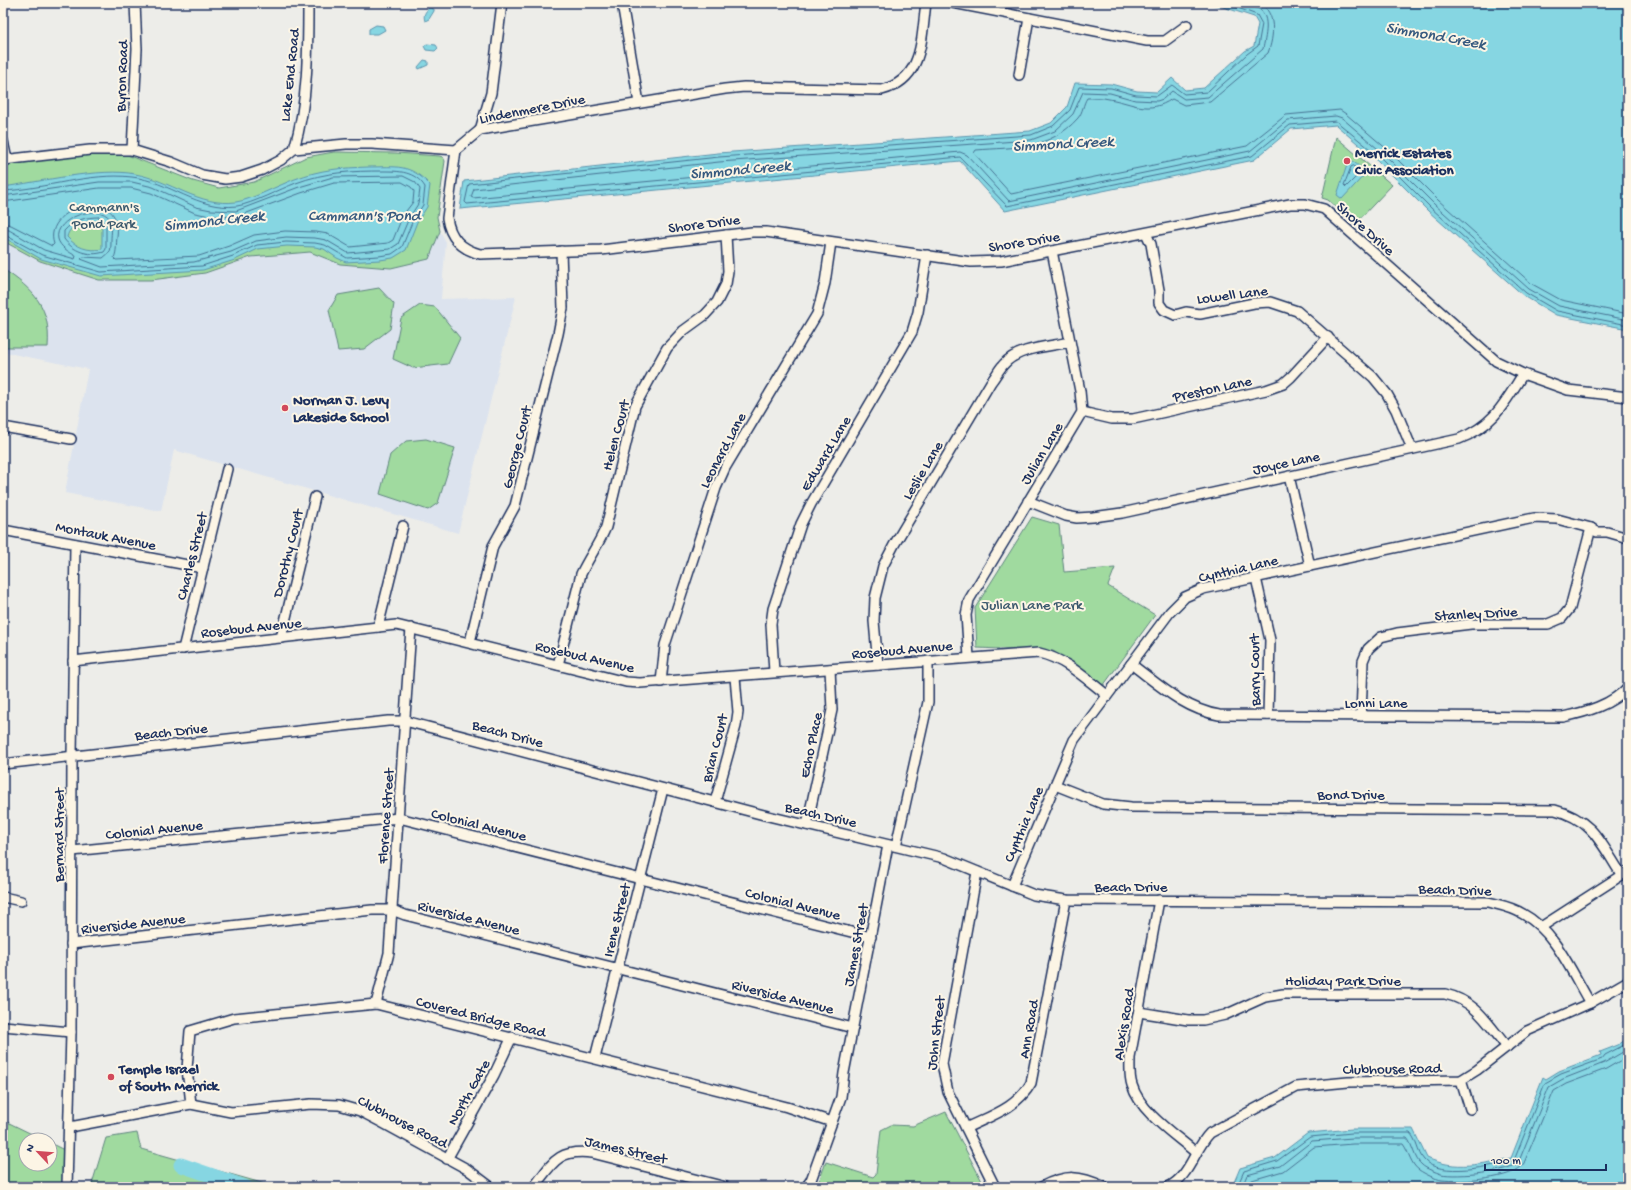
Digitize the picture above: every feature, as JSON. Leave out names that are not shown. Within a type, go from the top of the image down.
[{"type":"street","name":"Byron Road","points":[[132,150],[137,55],[135,3]]},
{"type":"street","name":"Lake End Road","points":[[294,149],[303,103],[308,57],[308,3]]},
{"type":"street","points":[[480,130],[491,93],[502,3]]},
{"type":"street","points":[[622,3],[638,103]]},
{"type":"street","name":"Lindenmere Drive","points":[[456,150],[480,130],[638,103],[744,87],[872,90],[891,87],[906,78],[917,63],[926,3]]},
{"type":"street","points":[[953,3],[1158,42],[1169,38],[1187,25]]},
{"type":"street","points":[[1019,76],[1030,18]]},
{"type":"street","points":[[3,141],[5,160],[90,150],[132,150],[170,162],[202,175],[225,179],[241,177],[262,170],[281,160],[294,149],[346,144],[372,144],[456,150]]},
{"type":"street","name":"Shore Drive","points":[[456,150],[447,218],[452,235],[461,246],[468,251],[480,254],[601,250],[726,235],[766,232],[927,256],[987,262],[1052,251],[1290,204],[1316,206],[1330,215],[1481,350],[1496,361],[1523,374],[1568,390],[1628,397]]},
{"type":"street","name":"Lowell Lane","points":[[1146,233],[1151,244],[1159,290],[1159,303],[1164,310],[1175,315],[1186,312],[1200,314],[1254,302],[1277,303],[1297,311],[1373,376],[1387,394],[1396,410],[1412,449]]},
{"type":"street","name":"Helen Court","points":[[558,665],[581,574],[588,560],[599,545],[606,527],[635,406],[667,348],[683,331],[705,316],[717,302],[726,284],[728,271],[726,235]]},
{"type":"street","name":"Leonard Lane","points":[[661,682],[665,646],[716,488],[725,468],[817,314],[825,283],[831,242]]},
{"type":"street","name":"George Court","points":[[470,642],[493,546],[515,506],[558,334],[563,308],[560,251]]},
{"type":"street","name":"Julian Lane","points":[[969,657],[966,615],[969,600],[1082,412],[1080,391],[1052,251]]},
{"type":"street","name":"Edward Lane","points":[[774,672],[771,624],[773,609],[801,524],[811,504],[904,349],[912,332],[918,312],[927,256]]},
{"type":"street","name":"Preston Lane","points":[[1082,412],[1112,419],[1133,419],[1266,390],[1283,384],[1292,377],[1328,337]]},
{"type":"street","name":"Leslie Lane","points":[[878,665],[874,621],[875,598],[883,566],[898,538],[1004,364],[1012,357],[1026,351],[1070,342]]},
{"type":"street","name":"Joyce Lane","points":[[1028,501],[1066,516],[1093,517],[1122,513],[1459,439],[1480,429],[1498,413],[1523,374]]},
{"type":"street","points":[[3,427],[71,439]]},
{"type":"street","name":"Charles Street","points":[[183,649],[227,469]]},
{"type":"street","points":[[1290,476],[1310,566]]},
{"type":"street","name":"Dorothy Court","points":[[281,638],[315,497]]},
{"type":"street","name":"Cynthia Lane","points":[[1012,886],[1077,736],[1170,612],[1185,598],[1203,589],[1534,518],[1557,519],[1591,528],[1597,532],[1607,532],[1628,538]]},
{"type":"street","points":[[378,627],[403,526]]},
{"type":"street","name":"Stanley Drive","points":[[1361,716],[1363,661],[1368,649],[1381,637],[1397,633],[1471,624],[1548,624],[1562,618],[1570,608],[1591,528]]},
{"type":"street","name":"Montauk Avenue","points":[[3,530],[203,568]]},
{"type":"street","name":"Bernard Street","points":[[70,1127],[75,544]]},
{"type":"street","name":"Barry Court","points":[[1256,578],[1270,640],[1268,715]]},
{"type":"street","name":"Rosebud Avenue","points":[[73,661],[396,625],[470,642],[626,682],[661,682],[735,677],[774,672],[1030,653],[1048,655],[1065,664],[1107,696]]},
{"type":"street","name":"Florence Street","points":[[376,1004],[388,965],[411,628]]},
{"type":"street","name":"James Street","points":[[806,1187],[811,1180],[842,1093],[871,937],[892,845],[928,702],[928,661]]},
{"type":"street","name":"Lonni Lane","points":[[1131,664],[1183,703],[1195,709],[1219,715],[1563,717],[1598,707],[1622,694],[1628,687]]},
{"type":"street","name":"Echo Place","points":[[807,825],[832,710],[830,669]]},
{"type":"street","name":"Brian Court","points":[[715,802],[736,726],[738,712],[735,677]]},
{"type":"street","points":[[1622,694],[1628,702]]},
{"type":"street","name":"Beach Drive","points":[[3,764],[388,721],[405,721],[663,789],[944,858],[1043,897],[1066,900],[1488,902],[1510,907],[1541,927],[1562,956],[1590,1003]]},
{"type":"street","name":"Bond Drive","points":[[1055,785],[1103,804],[1131,807],[1555,810],[1569,814],[1588,826],[1625,873]]},
{"type":"street","name":"Irene Street","points":[[595,1058],[663,789]]},
{"type":"street","name":"Colonial Avenue","points":[[72,851],[399,818],[871,937]]},
{"type":"street","name":"John Street","points":[[977,872],[942,1064],[948,1092],[995,1187]]},
{"type":"street","points":[[1541,927],[1625,873]]},
{"type":"street","points":[[3,896],[22,900]]},
{"type":"street","name":"Ann Road","points":[[966,1128],[1014,1104],[1025,1094],[1031,1083],[1066,900]]},
{"type":"street","name":"Alexis Road","points":[[1159,900],[1130,1058],[1130,1074],[1132,1086],[1138,1100],[1145,1109],[1195,1152]]},
{"type":"street","name":"Riverside Avenue","points":[[71,944],[372,910],[392,910],[405,915],[853,1028]]},
{"type":"street","name":"Clubhouse Road","points":[[1168,1187],[1183,1175],[1195,1152],[1205,1138],[1216,1128],[1296,1087],[1348,1082],[1461,1080],[1527,1031],[1590,1003],[1628,981]]},
{"type":"street","name":"Holiday Park Drive","points":[[1139,1012],[1188,1020],[1203,1020],[1225,1015],[1265,997],[1283,994],[1445,994],[1458,997],[1469,1003],[1507,1047]]},
{"type":"street","name":"Covered Bridge Road","points":[[191,1104],[187,1069],[190,1031],[234,1018],[376,1004],[787,1107],[832,1122]]},
{"type":"street","points":[[3,1026],[71,1032]]},
{"type":"street","name":"North Gate","points":[[447,1158],[494,1075],[512,1037]]},
{"type":"street","points":[[1461,1080],[1470,1109]]},
{"type":"street","name":"Clubhouse Road","points":[[70,1127],[191,1104],[231,1112],[310,1104],[339,1105],[360,1111],[374,1118],[447,1158],[491,1187]]},
{"type":"street","points":[[67,1187],[70,1127]]},
{"type":"street","name":"James Street","points":[[534,1187],[552,1163],[564,1154],[577,1151],[592,1153],[726,1187]]},
{"type":"street","points":[[1041,1187],[1062,1179],[1074,1178],[1086,1178],[1105,1187]]},
{"type":"shaded area","name":"Norman J. Levy Lakeside School","points":[[440,231],[446,242],[441,299],[516,297],[458,533],[174,450],[161,511],[65,493],[88,369],[3,352],[3,241],[40,261],[99,280],[151,280],[205,273],[251,257],[310,252],[340,264],[391,268],[429,259]]},
{"type":"green space","name":"Merrick Estates Civic Association","points":[[1336,137],[1392,185],[1355,224],[1328,200],[1322,198]]},
{"type":"green space","name":"Cammann's Pond","points":[[117,151],[193,181],[219,188],[254,182],[306,157],[334,152],[396,153],[439,156],[443,157],[445,161],[437,217],[440,231],[429,259],[391,268],[340,264],[310,252],[251,257],[205,273],[151,280],[99,280],[40,261],[3,241],[3,162]]},
{"type":"green space","points":[[3,269],[24,284],[38,301],[47,321],[48,347],[3,347]]},
{"type":"green space","points":[[379,288],[394,304],[390,329],[364,349],[338,351],[329,310],[338,295]]},
{"type":"green space","points":[[420,305],[435,307],[460,338],[448,364],[413,368],[393,359],[401,318]]},
{"type":"green space","points":[[426,439],[455,448],[438,503],[428,510],[380,494],[390,455],[406,441]]},
{"type":"green space","name":"Julian Lane Park","points":[[1032,517],[1059,525],[1064,572],[1115,568],[1108,586],[1155,615],[1103,686],[1053,651],[977,648],[975,608]]},
{"type":"green space","points":[[946,1112],[985,1187],[817,1187],[826,1162],[873,1177],[876,1174],[881,1130],[891,1125],[913,1126]]},
{"type":"green space","points":[[3,1120],[28,1132],[18,1132],[18,1172],[58,1172],[58,1147],[66,1151],[63,1187],[3,1187]]},
{"type":"green space","points":[[137,1133],[141,1149],[276,1187],[91,1187],[106,1138]]},
{"type":"water","name":"Simmond Creek","points":[[1205,3],[1628,3],[1628,329],[1556,315],[1524,296],[1428,211],[1379,162],[1336,125],[1291,129],[1254,160],[1005,211],[960,161],[460,209],[464,181],[718,153],[1030,131],[1051,123],[1067,107],[1075,83],[1111,84],[1137,91],[1157,92],[1172,78],[1185,90],[1204,88],[1245,51],[1254,46],[1258,24],[1254,17],[1220,6]]},
{"type":"water","points":[[429,8],[434,9],[434,11],[429,19],[425,21],[424,17]]},
{"type":"water","points":[[376,25],[383,26],[385,30],[378,34],[369,34],[369,29]]},
{"type":"water","points":[[427,44],[436,45],[438,48],[435,51],[426,50],[424,46]]},
{"type":"water","points":[[424,60],[428,61],[428,65],[419,69],[418,67]]},
{"type":"water","points":[[1351,160],[1367,172],[1342,199],[1337,195],[1348,162]]},
{"type":"water","name":"Cammann's Pond","points":[[359,167],[402,168],[416,173],[430,185],[427,207],[417,222],[406,250],[393,258],[346,262],[324,249],[315,247],[287,246],[258,249],[235,260],[203,270],[101,276],[41,259],[3,237],[3,187],[70,176],[105,172],[121,172],[148,177],[210,201],[236,202],[314,173]],"holes":[[[98,221],[102,224],[102,249],[92,250],[83,248],[74,244],[67,237],[69,232],[75,226],[80,224]]]},
{"type":"water","points":[[1628,1038],[1628,1187],[1232,1187],[1240,1168],[1275,1158],[1308,1133],[1352,1129],[1413,1129],[1427,1158],[1438,1162],[1469,1165],[1511,1158],[1543,1077],[1546,1079],[1559,1071],[1601,1055],[1600,1052],[1618,1045]]},
{"type":"waterway","points":[[181,1165],[245,1187]]},
{"type":"place","name":"Merrick Estates Civic Association","points":[[1347,161]]},
{"type":"place","name":"Norman J. Levy Lakeside School","points":[[285,408]]},
{"type":"place","name":"Temple Israel of South Merrick","points":[[111,1077]]},
{"type":"park label","name":"Cammann's Pond Park","points":[[104,214]]}]
